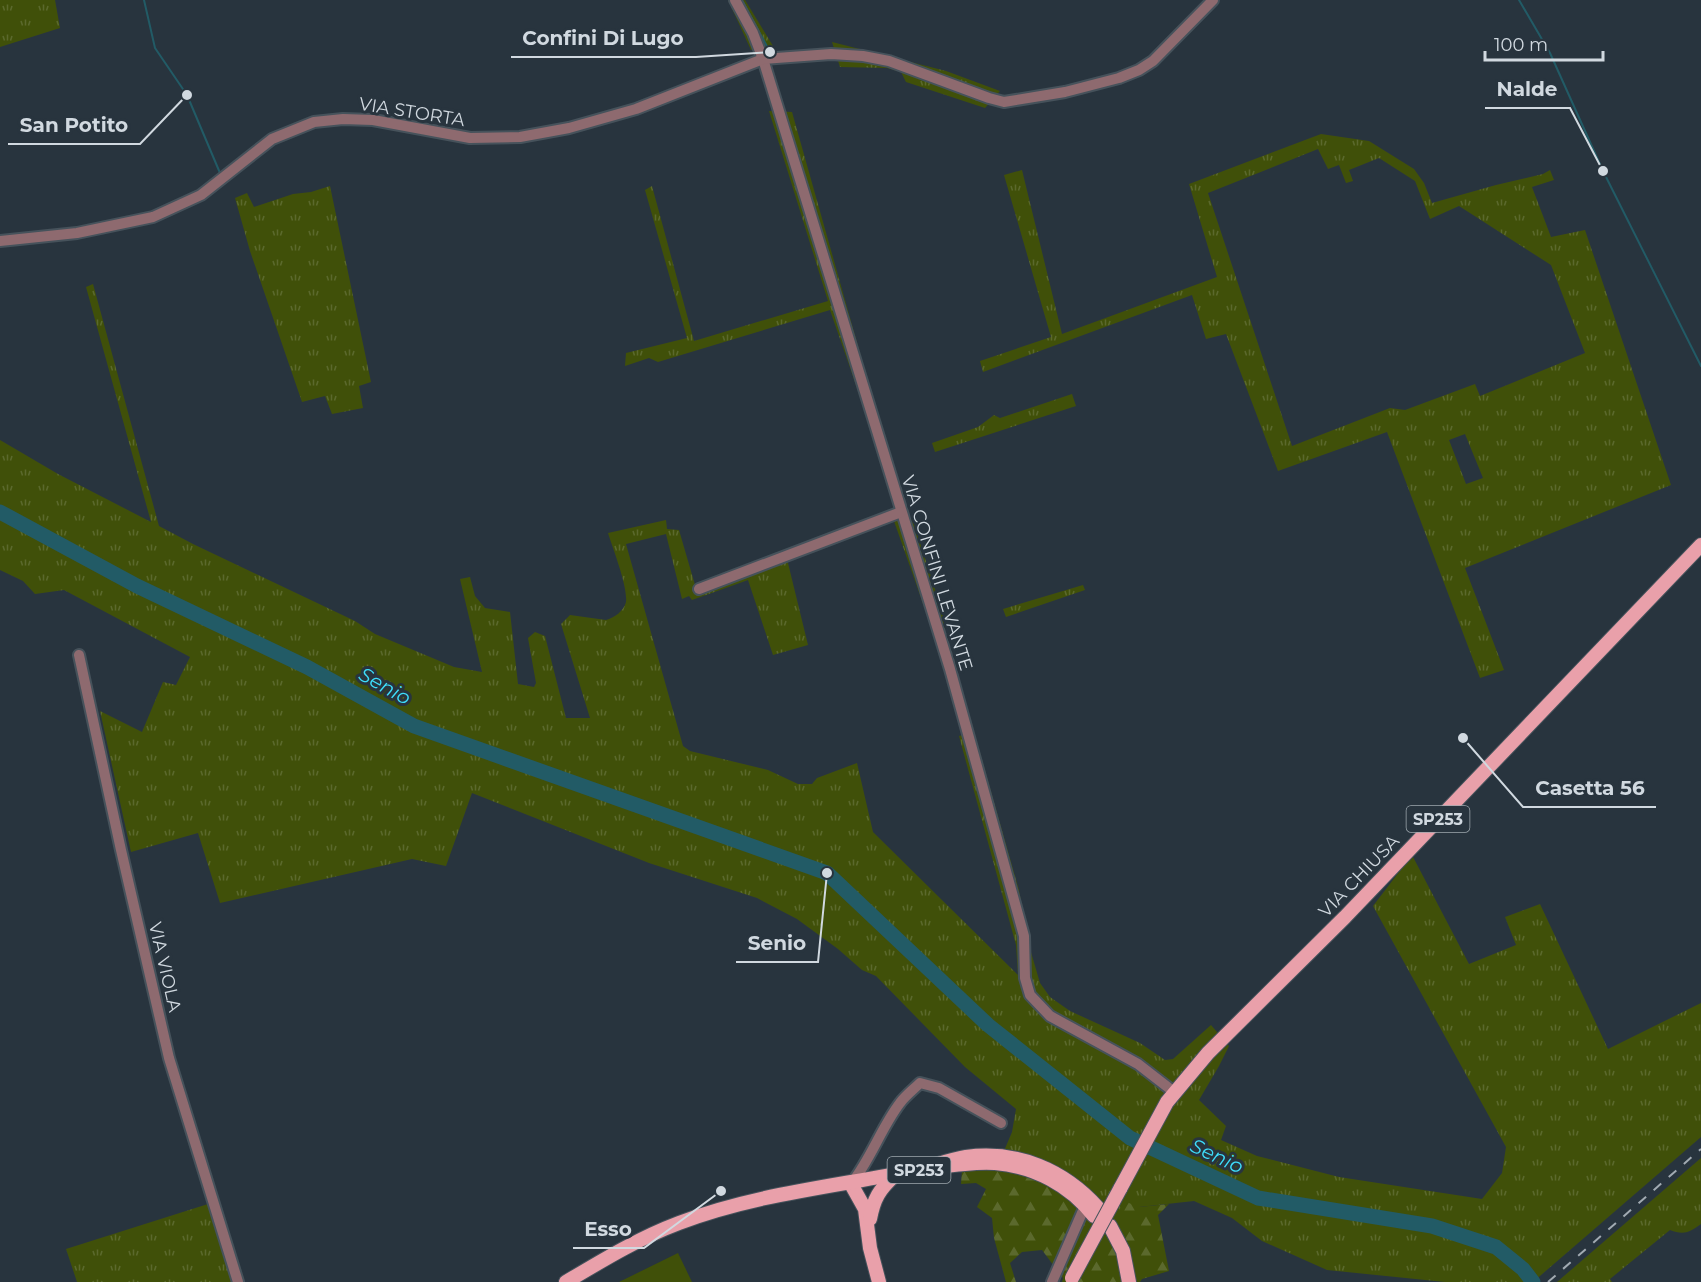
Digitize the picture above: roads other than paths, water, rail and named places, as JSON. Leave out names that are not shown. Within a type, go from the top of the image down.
[{"type":"main road","name":"VIA CHIUSA","points":[[1170,1097],[1208,1053],[1345,917],[1701,545]]},
{"type":"main road","name":"SP253","points":[[1071,1280],[1170,1097]]},
{"type":"main road","name":"SP253","points":[[879,1282],[870,1248],[865,1209],[851,1184],[964,1158],[989,1156],[1011,1158],[1051,1170],[1081,1190],[1092,1210]]},
{"type":"main road","name":"SP253","points":[[868,1230],[873,1204],[879,1190],[895,1175]]},
{"type":"main road","points":[[566,1282],[626,1246],[680,1222],[729,1207],[797,1192],[851,1184]]},
{"type":"main road","points":[[1108,1230],[1129,1282]]},
{"type":"street","name":"VIA CONFINI LEVANTE","points":[[735,0],[753,33],[763,59],[950,669],[1024,936],[1025,978],[1030,995],[1050,1016],[1138,1064],[1170,1097]]},
{"type":"street","name":"VIA STORTA","points":[[0,241],[77,233],[153,217],[201,195],[272,140],[314,122],[343,118],[373,120],[470,138],[520,137],[568,128],[636,109],[763,59],[831,54],[863,56],[889,61],[1004,102],[1065,92],[1119,78],[1139,70],[1153,61],[1213,0]]},
{"type":"street","points":[[699,589],[901,512]]},
{"type":"street","name":"VIA VIOLA","points":[[79,655],[169,1058],[238,1282]]},
{"type":"street","points":[[851,1184],[864,1167],[874,1145],[900,1102],[920,1083],[939,1088],[1001,1123]]},
{"type":"street","points":[[1052,1282],[1092,1210]]},
{"type":"waterway","points":[[144,0],[155,48],[187,95],[220,173]]},
{"type":"waterway","points":[[742,0],[770,52]]},
{"type":"waterway","points":[[1519,0],[1550,53],[1603,171],[1701,366]]},
{"type":"waterway","name":"Senio","points":[[0,512],[137,586],[307,667],[414,726],[827,873],[988,1025],[1130,1138],[1258,1198],[1432,1226],[1496,1247],[1523,1269],[1533,1282]]},
{"type":"railway","points":[[1548,1282],[1701,1149]]},
{"type":"place","name":"Confini Di Lugo","points":[[770,52]]},
{"type":"place","name":"San Potito","points":[[187,95]]},
{"type":"place","name":"Nalde","points":[[1603,171]]},
{"type":"place","name":"Casetta 56","points":[[1463,738]]},
{"type":"place","name":"Senio","points":[[827,873]]},
{"type":"place","name":"Esso","points":[[721,1191]]}]
